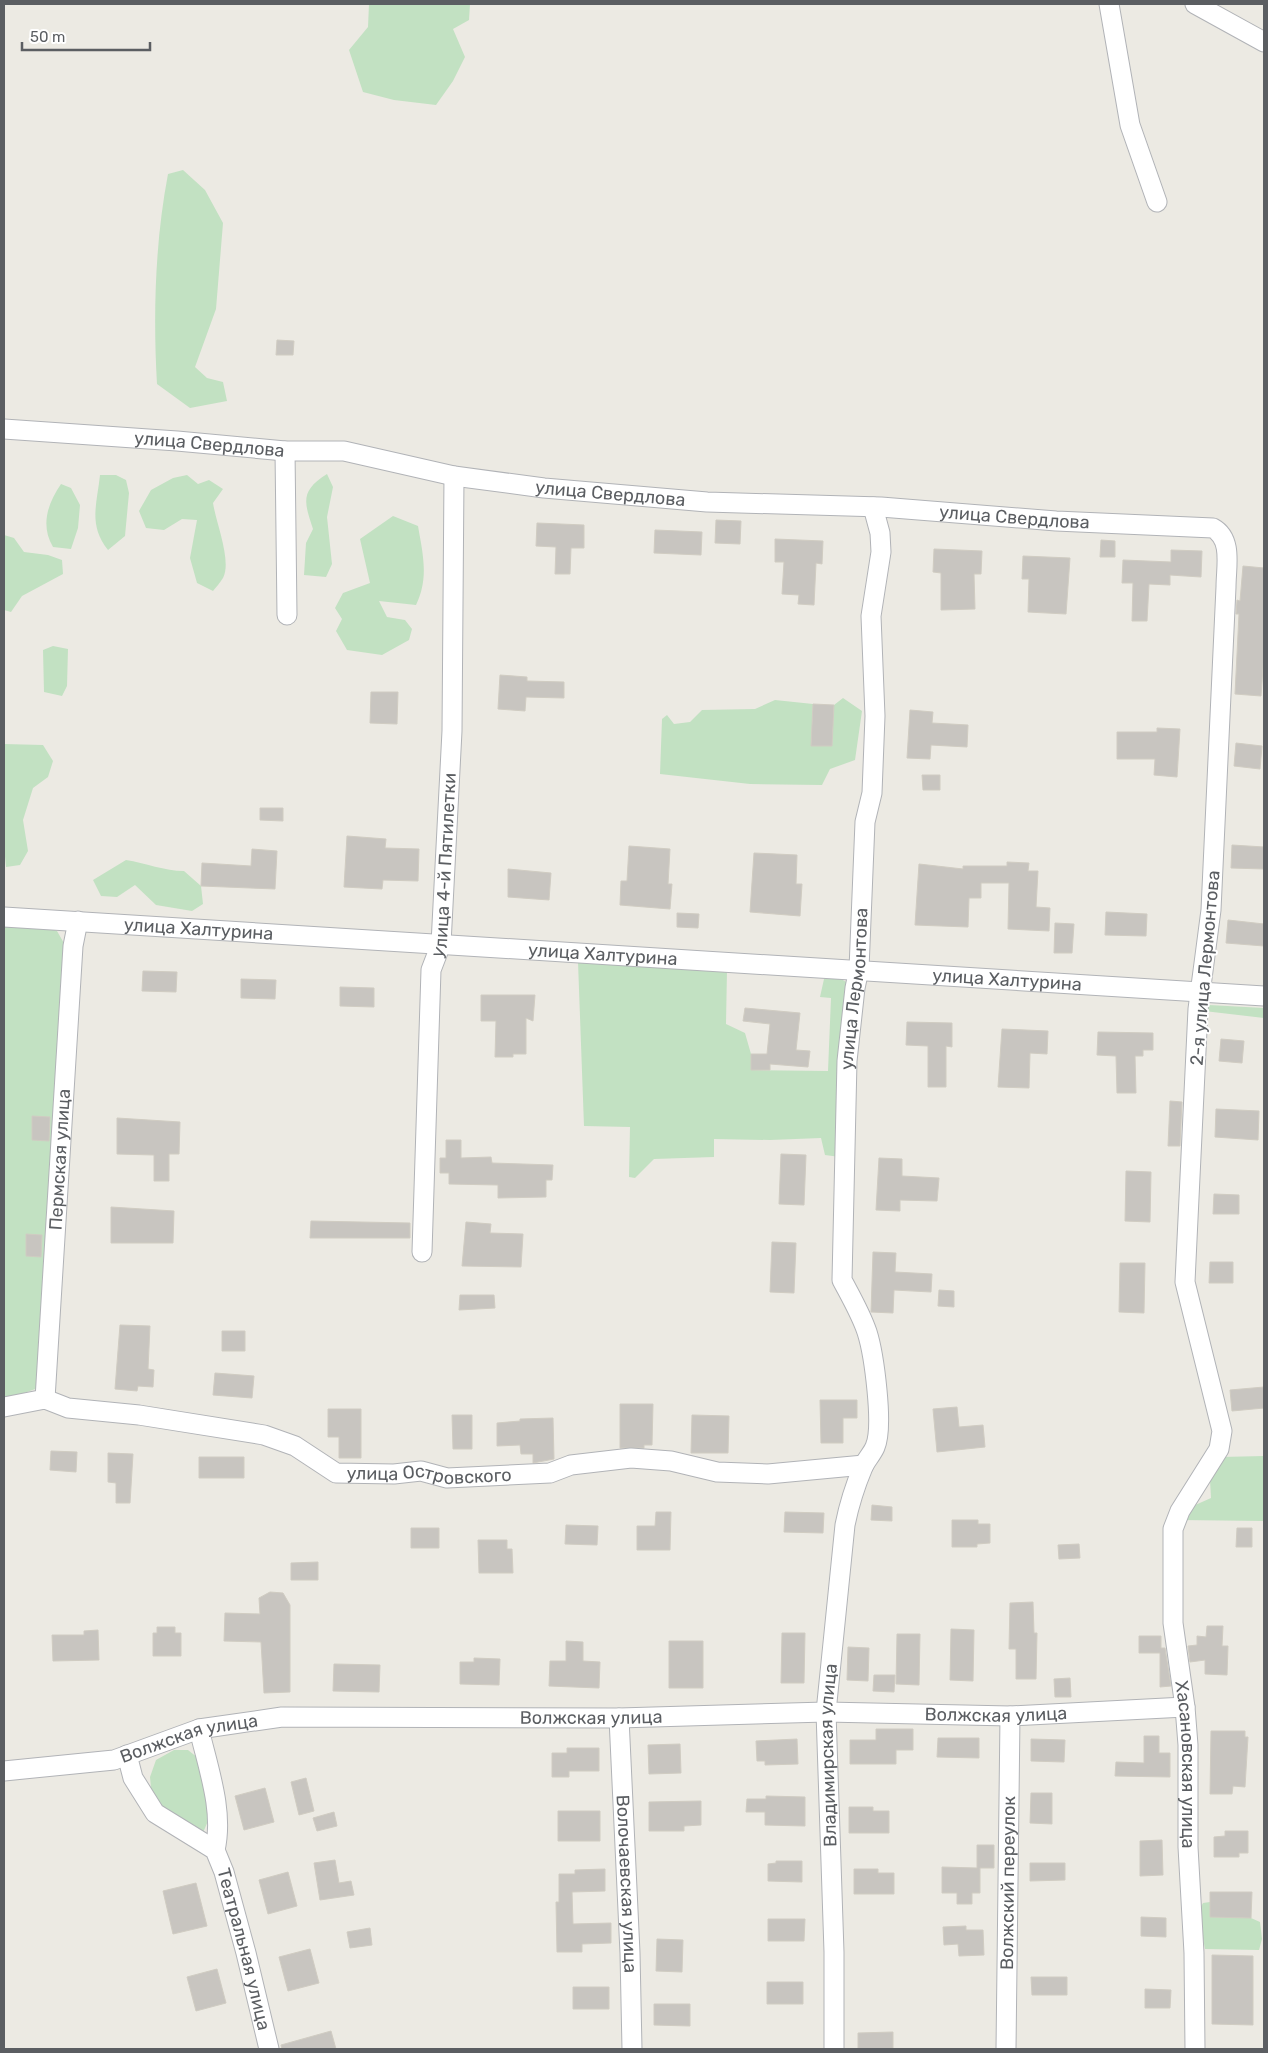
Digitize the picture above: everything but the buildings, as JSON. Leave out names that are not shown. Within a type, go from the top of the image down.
[{"type":"street","points":[[1109,4],[1130,125],[1157,202]]},
{"type":"street","points":[[1195,4],[1264,42]]},
{"type":"street","name":"улица Свердлова","points":[[4,429],[177,441],[285,451],[344,451],[454,476],[544,488],[707,502],[873,507],[1056,521],[1213,528],[1219,531]]},
{"type":"street","points":[[285,451],[287,615]]},
{"type":"street","name":"улица 4-й Пятилетки","points":[[422,1252],[431,970],[441,944],[452,731],[454,476]]},
{"type":"street","name":"улица Лермонтова","points":[[864,1464],[876,1446],[878,1416],[873,1360],[867,1333],[842,1280],[847,1061],[855,988],[859,969],[865,822],[870,807],[873,784],[875,716],[871,616],[881,552],[880,533],[873,507]]},
{"type":"street","name":"2-я улица Лермонтова","points":[[1197,1487],[1219,1449],[1222,1431],[1185,1282],[1198,1009],[1211,910],[1226,587],[1226,542],[1219,531]]},
{"type":"street","name":"улица Халтурина","points":[[4,917],[1202,990],[1264,996]]},
{"type":"street","name":"Пермская улица","points":[[45,1399],[73,946],[78,921]]},
{"type":"street","points":[[4,1407],[45,1399]]},
{"type":"street","name":"улица Островского","points":[[45,1399],[68,1408],[139,1415],[264,1435],[295,1446],[336,1473],[394,1474],[421,1471],[447,1478],[550,1473],[571,1465],[631,1458],[671,1461],[717,1472],[768,1474],[864,1464]]},
{"type":"street","name":"Владимирская улица","points":[[834,2049],[834,1952],[826,1712],[845,1525],[849,1504],[864,1464]]},
{"type":"street","name":"Хасановская улица","points":[[1196,2049],[1194,1953],[1188,1847],[1188,1745],[1186,1707],[1173,1623],[1173,1529],[1180,1511],[1197,1487]]},
{"type":"street","name":"Волжская улица","points":[[4,1771],[114,1760],[200,1729],[282,1718],[619,1718],[826,1712],[1010,1716],[1186,1707]]},
{"type":"street","name":"Волжский переулок","points":[[1006,2049],[1010,1716]]},
{"type":"street","name":"Волочаевская улица","points":[[619,1718],[630,1943],[632,2049]]},
{"type":"street","name":"Театральная улица","points":[[200,1729],[216,1807],[218,1835],[214,1850]]},
{"type":"street","name":"Театральная улица","points":[[127,1755],[132,1778],[155,1813],[214,1850],[224,1872],[270,2049]]},
{"type":"green space","points":[[369,4],[470,4],[469,20],[453,29],[465,57],[453,81],[436,105],[394,100],[363,92],[349,50],[368,27]]},
{"type":"green space","points":[[183,170],[205,190],[223,223],[216,309],[195,367],[207,378],[223,382],[227,401],[190,408],[157,384],[156,358],[155,305],[160,226],[168,174]]},
{"type":"green space","points":[[327,474],[333,487],[327,517],[332,564],[326,577],[304,575],[306,543],[313,529],[306,498],[312,486]]},
{"type":"green space","points":[[100,475],[116,475],[126,480],[129,493],[125,536],[108,550],[98,532],[95,514]]},
{"type":"green space","points":[[187,475],[198,484],[209,480],[223,489],[213,503],[226,562],[223,578],[213,591],[197,583],[190,558],[197,520],[182,519],[164,530],[146,528],[139,511],[151,490],[173,478]]},
{"type":"green space","points":[[61,484],[71,488],[80,505],[78,528],[71,549],[53,547],[47,531],[46,522],[49,506]]},
{"type":"green space","points":[[393,516],[418,526],[422,547],[424,576],[416,605],[379,601],[387,617],[405,620],[412,629],[409,640],[382,655],[347,650],[336,631],[342,619],[335,608],[343,593],[370,583],[360,539]]},
{"type":"green space","points":[[4,535],[14,538],[24,552],[48,555],[62,560],[63,574],[22,596],[11,612],[4,610]]},
{"type":"green space","points":[[53,646],[68,649],[67,686],[62,696],[44,692],[43,650]]},
{"type":"green space","points":[[843,698],[862,711],[855,760],[830,769],[822,785],[750,784],[660,774],[662,719],[667,715],[674,724],[690,722],[702,710],[755,709],[775,700],[813,704],[811,745],[832,746],[834,705]]},
{"type":"green space","points":[[4,744],[43,745],[53,761],[48,777],[33,788],[23,820],[28,851],[20,865],[6,867],[4,846]]},
{"type":"green space","points":[[126,860],[170,870],[184,871],[201,886],[203,904],[192,911],[156,905],[135,885],[117,897],[101,896],[93,880]]},
{"type":"green space","points":[[4,925],[45,927],[57,931],[65,945],[38,1388],[5,1400]]},
{"type":"green space","points":[[578,962],[727,970],[726,1024],[745,1033],[751,1054],[751,1070],[828,1071],[831,998],[820,997],[824,979],[839,978],[850,984],[840,1157],[825,1155],[821,1138],[770,1140],[714,1139],[714,1157],[654,1159],[635,1178],[629,1177],[630,1127],[584,1126]]},
{"type":"green space","points":[[1209,1005],[1264,1008],[1264,1018],[1204,1011]]},
{"type":"green space","points":[[1264,1456],[1264,1521],[1179,1520],[1193,1506],[1211,1498],[1210,1480],[1221,1457]]},
{"type":"green space","points":[[174,1750],[188,1750],[198,1758],[211,1814],[202,1835],[188,1831],[152,1798],[150,1777],[156,1760]]},
{"type":"green space","points":[[1210,1902],[1210,1917],[1251,1918],[1260,1922],[1262,1939],[1259,1950],[1205,1949],[1198,1912],[1203,1903]]}]
